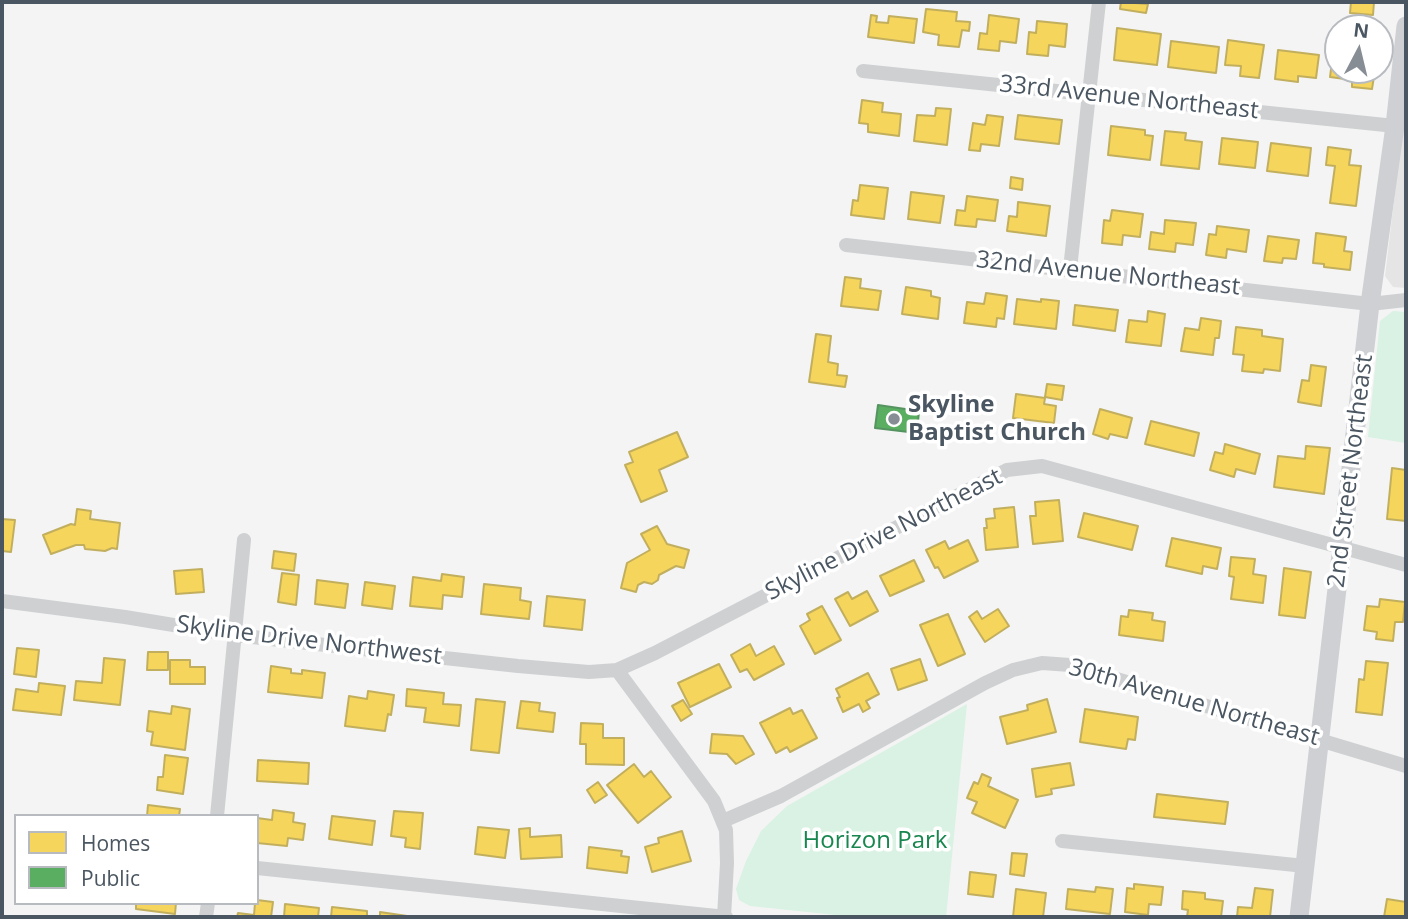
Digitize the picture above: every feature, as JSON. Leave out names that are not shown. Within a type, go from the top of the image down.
[{"type":"street","points":[[1070,269],[1099,2]]},
{"type":"street","name":"2nd Street Northeast","points":[[1299,917],[1370,304],[1406,26]]},
{"type":"street","name":"33rd Avenue Northeast","points":[[863,71],[1395,126]]},
{"type":"street","name":"32nd Avenue Northeast","points":[[846,245],[1370,304]]},
{"type":"street","points":[[1370,304],[1406,300]]},
{"type":"street","name":"Skyline Drive Northeast","points":[[617,670],[655,653],[1007,470],[1042,466],[1406,565]]},
{"type":"street","points":[[216,814],[244,540]]},
{"type":"street","name":"Skyline Drive Northwest","points":[[2,601],[234,635],[518,666],[589,672],[617,670]]},
{"type":"street","name":"30th Avenue Northeast","points":[[723,821],[781,796],[985,683],[1013,670],[1042,663],[1070,665],[1406,766]]},
{"type":"street","points":[[259,868],[724,917],[727,863],[726,830],[723,821],[714,801],[617,670]]},
{"type":"street","points":[[1062,841],[1305,866]]},
{"type":"shaded area","points":[[1406,100],[1406,288],[1393,287],[1385,276]]},
{"type":"green space","points":[[1393,311],[1406,312],[1406,443],[1368,437],[1380,321]]},
{"type":"green space","name":"Horizon Park","points":[[967,704],[946,917],[855,917],[750,906],[739,900],[736,889],[761,831],[787,806]]},
{"type":"building: Homes","points":[[1121,2],[1148,4],[1146,13],[1120,9]]},
{"type":"building: Homes","points":[[1351,2],[1374,2],[1373,14],[1350,13]]},
{"type":"building: Homes","points":[[926,9],[957,12],[956,21],[970,22],[969,31],[962,30],[959,47],[938,45],[939,35],[923,32]]},
{"type":"building: Homes","points":[[871,15],[877,16],[876,22],[888,23],[889,16],[917,19],[914,43],[868,37]]},
{"type":"building: Homes","points":[[989,15],[1019,19],[1016,43],[1000,41],[999,51],[978,49],[980,33],[987,34]]},
{"type":"building: Homes","points":[[1037,21],[1067,24],[1065,47],[1049,45],[1048,56],[1027,54],[1029,32],[1036,33]]},
{"type":"building: Homes","points":[[1117,28],[1161,34],[1157,65],[1114,60]]},
{"type":"building: Homes","points":[[1228,40],[1264,45],[1259,78],[1240,76],[1241,66],[1225,65]]},
{"type":"building: Homes","points":[[1171,41],[1219,47],[1216,73],[1168,67]]},
{"type":"building: Homes","points":[[1278,50],[1319,55],[1316,78],[1298,76],[1298,82],[1275,79]]},
{"type":"building: Homes","points":[[1352,84],[1373,84],[1372,89],[1352,87]]},
{"type":"building: Homes","points":[[862,100],[883,103],[882,112],[901,114],[899,136],[868,132],[868,124],[859,123]]},
{"type":"building: Homes","points":[[936,108],[951,109],[947,145],[914,141],[917,115],[935,116]]},
{"type":"building: Homes","points":[[987,115],[1003,117],[999,146],[981,144],[980,151],[969,150],[973,123],[985,125]]},
{"type":"building: Homes","points":[[1018,115],[1062,120],[1059,144],[1015,139]]},
{"type":"building: Homes","points":[[1111,126],[1145,130],[1145,135],[1153,136],[1150,160],[1108,155]]},
{"type":"building: Homes","points":[[1165,131],[1186,133],[1185,140],[1202,142],[1199,169],[1161,165]]},
{"type":"building: Homes","points":[[1222,138],[1258,142],[1255,168],[1219,164]]},
{"type":"building: Homes","points":[[1271,143],[1311,148],[1308,176],[1267,171]]},
{"type":"building: Homes","points":[[1328,147],[1351,150],[1349,165],[1361,166],[1356,206],[1330,203],[1335,166],[1326,165]]},
{"type":"building: Homes","points":[[1011,177],[1023,179],[1022,190],[1010,188]]},
{"type":"building: Homes","points":[[860,185],[888,188],[884,219],[851,215],[853,200],[858,201]]},
{"type":"building: Homes","points":[[911,192],[944,196],[940,223],[908,219]]},
{"type":"building: Homes","points":[[967,196],[998,200],[995,221],[977,219],[976,227],[955,225],[957,210],[965,211]]},
{"type":"building: Homes","points":[[1018,202],[1050,206],[1046,236],[1007,231],[1009,216],[1017,217]]},
{"type":"building: Homes","points":[[1112,210],[1143,214],[1140,237],[1123,235],[1122,245],[1102,243],[1104,220],[1110,221]]},
{"type":"building: Homes","points":[[1165,220],[1196,223],[1193,245],[1176,243],[1175,252],[1149,249],[1151,232],[1164,234]]},
{"type":"building: Homes","points":[[1217,226],[1249,230],[1246,252],[1227,249],[1226,258],[1206,255],[1209,234],[1216,235]]},
{"type":"building: Homes","points":[[1316,233],[1346,237],[1344,251],[1352,252],[1350,270],[1313,263]]},
{"type":"building: Homes","points":[[1268,236],[1299,240],[1296,259],[1283,258],[1282,263],[1264,261]]},
{"type":"building: Homes","points":[[845,277],[861,279],[860,288],[881,291],[878,310],[841,306]]},
{"type":"building: Homes","points":[[906,287],[931,291],[931,296],[940,298],[938,319],[902,314]]},
{"type":"building: Homes","points":[[986,293],[1007,296],[1004,319],[997,318],[996,327],[964,323],[967,302],[984,304]]},
{"type":"building: Homes","points":[[1017,299],[1059,301],[1056,329],[1014,324]]},
{"type":"building: Homes","points":[[1075,305],[1118,310],[1115,331],[1073,325]]},
{"type":"building: Homes","points":[[1148,311],[1165,314],[1161,346],[1126,342],[1129,320],[1147,322]]},
{"type":"building: Homes","points":[[1201,318],[1221,321],[1213,355],[1181,351],[1185,328],[1199,330]]},
{"type":"building: Homes","points":[[1236,327],[1262,330],[1262,336],[1283,339],[1280,371],[1242,371],[1244,355],[1233,354]]},
{"type":"building: Homes","points":[[816,334],[831,336],[828,362],[838,364],[837,375],[847,376],[845,387],[809,382]]},
{"type":"building: Homes","points":[[1311,365],[1326,367],[1321,406],[1298,402],[1302,380],[1309,381]]},
{"type":"building: Homes","points":[[1047,384],[1064,386],[1062,400],[1045,397]]},
{"type":"building: Homes","points":[[1016,394],[1045,398],[1044,404],[1056,406],[1054,423],[1013,418]]},
{"type":"building: Homes","points":[[1100,409],[1132,418],[1127,438],[1110,434],[1108,439],[1093,434]]},
{"type":"building: Homes","points":[[1151,421],[1199,433],[1194,456],[1145,444]]},
{"type":"building: Homes","points":[[677,432],[688,457],[659,470],[667,491],[641,502],[625,465],[633,462],[629,452]]},
{"type":"building: Homes","points":[[1225,444],[1260,454],[1255,474],[1236,469],[1234,477],[1210,470],[1215,452],[1223,454]]},
{"type":"building: Homes","points":[[1306,446],[1330,448],[1324,494],[1274,487],[1278,456],[1305,459]]},
{"type":"building: Homes","points":[[1392,468],[1406,470],[1406,521],[1387,519]]},
{"type":"building: Homes","points":[[1059,500],[1063,541],[1033,544],[1030,516],[1036,516],[1035,502]]},
{"type":"building: Homes","points":[[1014,507],[1018,547],[986,550],[986,519],[995,518],[994,509]]},
{"type":"building: Homes","points":[[77,509],[91,511],[90,519],[120,523],[117,549],[105,551],[76,545],[51,554],[43,535],[71,524],[75,525]]},
{"type":"building: Homes","points":[[1084,513],[1138,526],[1132,550],[1078,537]]},
{"type":"building: Homes","points":[[2,519],[15,520],[11,552],[2,551]]},
{"type":"building: Homes","points":[[657,526],[667,544],[689,550],[684,568],[676,566],[659,575],[658,580],[652,584],[644,582],[638,585],[636,592],[621,588],[627,563],[650,550],[641,534]]},
{"type":"building: Homes","points":[[1172,538],[1221,548],[1217,569],[1203,566],[1202,574],[1166,566]]},
{"type":"building: Homes","points":[[968,540],[978,561],[944,578],[938,567],[935,568],[926,550],[945,541],[949,549]]},
{"type":"building: Homes","points":[[274,551],[296,554],[294,571],[272,568]]},
{"type":"building: Homes","points":[[1231,557],[1255,559],[1253,574],[1266,576],[1263,603],[1231,599],[1234,577],[1229,576]]},
{"type":"building: Homes","points":[[914,560],[924,581],[890,596],[880,576]]},
{"type":"building: Homes","points":[[1284,568],[1311,572],[1305,618],[1279,615]]},
{"type":"building: Homes","points":[[202,569],[204,592],[176,594],[174,571]]},
{"type":"building: Homes","points":[[282,573],[299,575],[296,605],[278,602]]},
{"type":"building: Homes","points":[[442,574],[464,577],[462,597],[443,595],[442,609],[410,606],[413,577],[441,581]]},
{"type":"building: Homes","points":[[317,580],[348,584],[345,608],[315,604]]},
{"type":"building: Homes","points":[[365,582],[395,586],[392,609],[362,605]]},
{"type":"building: Homes","points":[[484,584],[521,588],[520,600],[531,602],[529,619],[481,614]]},
{"type":"building: Homes","points":[[867,591],[878,611],[850,626],[835,599],[848,592],[852,599]]},
{"type":"building: Homes","points":[[547,596],[585,600],[582,630],[544,626]]},
{"type":"building: Homes","points":[[1380,599],[1405,602],[1403,622],[1395,622],[1393,641],[1376,639],[1377,632],[1364,630],[1367,606],[1379,607]]},
{"type":"building: Homes","points":[[822,606],[841,640],[815,654],[800,626],[810,620],[807,614]]},
{"type":"building: Homes","points":[[998,609],[1009,626],[985,642],[969,617],[977,611],[982,619]]},
{"type":"building: Homes","points":[[1129,610],[1153,613],[1152,620],[1165,622],[1163,641],[1119,635],[1121,616],[1128,617]]},
{"type":"building: Homes","points":[[948,614],[965,654],[938,666],[920,625]]},
{"type":"building: Homes","points":[[750,644],[756,656],[774,646],[784,664],[754,680],[747,669],[740,672],[731,655]]},
{"type":"building: Homes","points":[[17,648],[39,650],[36,677],[14,674]]},
{"type":"building: Homes","points":[[148,652],[168,652],[168,670],[147,670]]},
{"type":"building: Homes","points":[[104,658],[125,660],[120,705],[74,700],[76,681],[102,683]]},
{"type":"building: Homes","points":[[920,659],[927,680],[898,690],[891,669]]},
{"type":"building: Homes","points":[[170,660],[190,660],[190,667],[205,667],[205,684],[170,684]]},
{"type":"building: Homes","points":[[1366,661],[1388,663],[1382,715],[1356,712],[1359,679],[1364,680]]},
{"type":"building: Homes","points":[[719,664],[731,687],[690,707],[678,683]]},
{"type":"building: Homes","points":[[271,666],[291,669],[291,673],[302,674],[302,670],[325,673],[322,698],[268,692]]},
{"type":"building: Homes","points":[[868,673],[879,694],[866,701],[870,708],[863,712],[859,704],[843,712],[836,689]]},
{"type":"building: Homes","points":[[39,683],[65,686],[61,715],[13,710],[16,689],[38,692]]},
{"type":"building: Homes","points":[[407,689],[444,693],[443,704],[461,705],[459,726],[424,722],[426,708],[406,706]]},
{"type":"building: Homes","points":[[368,691],[394,695],[385,731],[345,726],[349,696],[367,699]]},
{"type":"building: Homes","points":[[476,699],[505,702],[499,753],[471,750]]},
{"type":"building: Homes","points":[[1047,699],[1056,732],[1007,744],[1000,717],[1028,710],[1027,705]]},
{"type":"building: Homes","points":[[683,700],[692,714],[681,721],[672,706]]},
{"type":"building: Homes","points":[[521,701],[540,703],[539,711],[555,713],[553,732],[517,728]]},
{"type":"building: Homes","points":[[172,706],[190,709],[185,750],[151,745],[153,732],[147,731],[149,711],[171,714]]},
{"type":"building: Homes","points":[[790,708],[793,714],[802,710],[817,738],[790,752],[787,747],[776,753],[760,723]]},
{"type":"building: Homes","points":[[1085,709],[1138,717],[1135,740],[1128,739],[1126,749],[1080,742]]},
{"type":"building: Homes","points":[[581,723],[603,724],[603,738],[624,738],[624,765],[586,764],[586,744],[580,744]]},
{"type":"building: Homes","points":[[712,734],[743,736],[754,754],[736,764],[727,754],[710,753]]},
{"type":"building: Homes","points":[[165,755],[188,758],[183,794],[157,790],[158,777],[163,777]]},
{"type":"building: Homes","points":[[258,760],[309,763],[308,784],[257,781]]},
{"type":"building: Homes","points":[[1070,763],[1074,785],[1051,789],[1052,794],[1036,797],[1032,769]]},
{"type":"building: Homes","points":[[634,764],[644,777],[651,771],[671,797],[638,823],[607,785]]},
{"type":"building: Homes","points":[[982,774],[991,778],[988,786],[1018,800],[1005,828],[972,813],[977,802],[967,798],[974,782],[978,784]]},
{"type":"building: Homes","points":[[598,782],[607,795],[595,803],[587,790]]},
{"type":"building: Homes","points":[[1157,794],[1228,802],[1225,824],[1154,817]]},
{"type":"building: Homes","points":[[148,805],[180,809],[179,814],[147,814]]},
{"type":"building: Homes","points":[[273,810],[294,813],[293,822],[305,824],[303,840],[288,838],[287,846],[259,843],[259,818],[272,820]]},
{"type":"building: Homes","points":[[394,811],[423,813],[420,849],[405,847],[406,838],[391,836]]},
{"type":"building: Homes","points":[[332,816],[375,821],[372,845],[329,839]]},
{"type":"building: Homes","points":[[478,827],[509,830],[505,858],[475,854]]},
{"type":"building: Homes","points":[[530,828],[530,837],[561,835],[562,857],[521,859],[519,829]]},
{"type":"building: Homes","points":[[682,831],[691,861],[652,872],[645,847],[659,843],[658,838]]},
{"type":"building: Homes","points":[[589,847],[622,851],[621,856],[629,857],[627,873],[587,868]]},
{"type":"building: Homes","points":[[1012,853],[1027,854],[1024,876],[1010,874]]},
{"type":"building: Homes","points":[[970,872],[996,875],[993,897],[968,894]]},
{"type":"building: Homes","points":[[1134,884],[1163,887],[1161,905],[1149,904],[1148,915],[1125,912],[1127,888],[1134,889]]},
{"type":"building: Homes","points":[[1096,887],[1113,889],[1110,914],[1066,909],[1068,889],[1095,892]]},
{"type":"building: Homes","points":[[1255,888],[1273,890],[1270,917],[1237,917],[1238,907],[1252,908]]},
{"type":"building: Homes","points":[[1016,889],[1046,893],[1043,917],[1013,917]]},
{"type":"building: Homes","points":[[1183,891],[1205,893],[1205,899],[1223,901],[1221,917],[1187,917],[1188,910],[1182,909]]},
{"type":"building: Homes","points":[[1387,899],[1406,902],[1406,917],[1384,917]]},
{"type":"building: Homes","points":[[259,900],[273,902],[271,917],[237,917],[238,913],[254,915],[255,905],[259,905]]},
{"type":"building: Homes","points":[[285,904],[319,908],[318,917],[284,917]]},
{"type":"building: Homes","points":[[136,905],[176,905],[175,914],[136,909]]},
{"type":"building: Homes","points":[[332,907],[367,911],[367,917],[331,917]]},
{"type":"building: Homes","points":[[380,912],[414,917],[380,917]]},
{"type":"building: Public","points":[[878,405],[919,411],[917,433],[875,428]]},
{"type":"place","name":"Skyline Baptist Church","points":[[894,419]]}]
